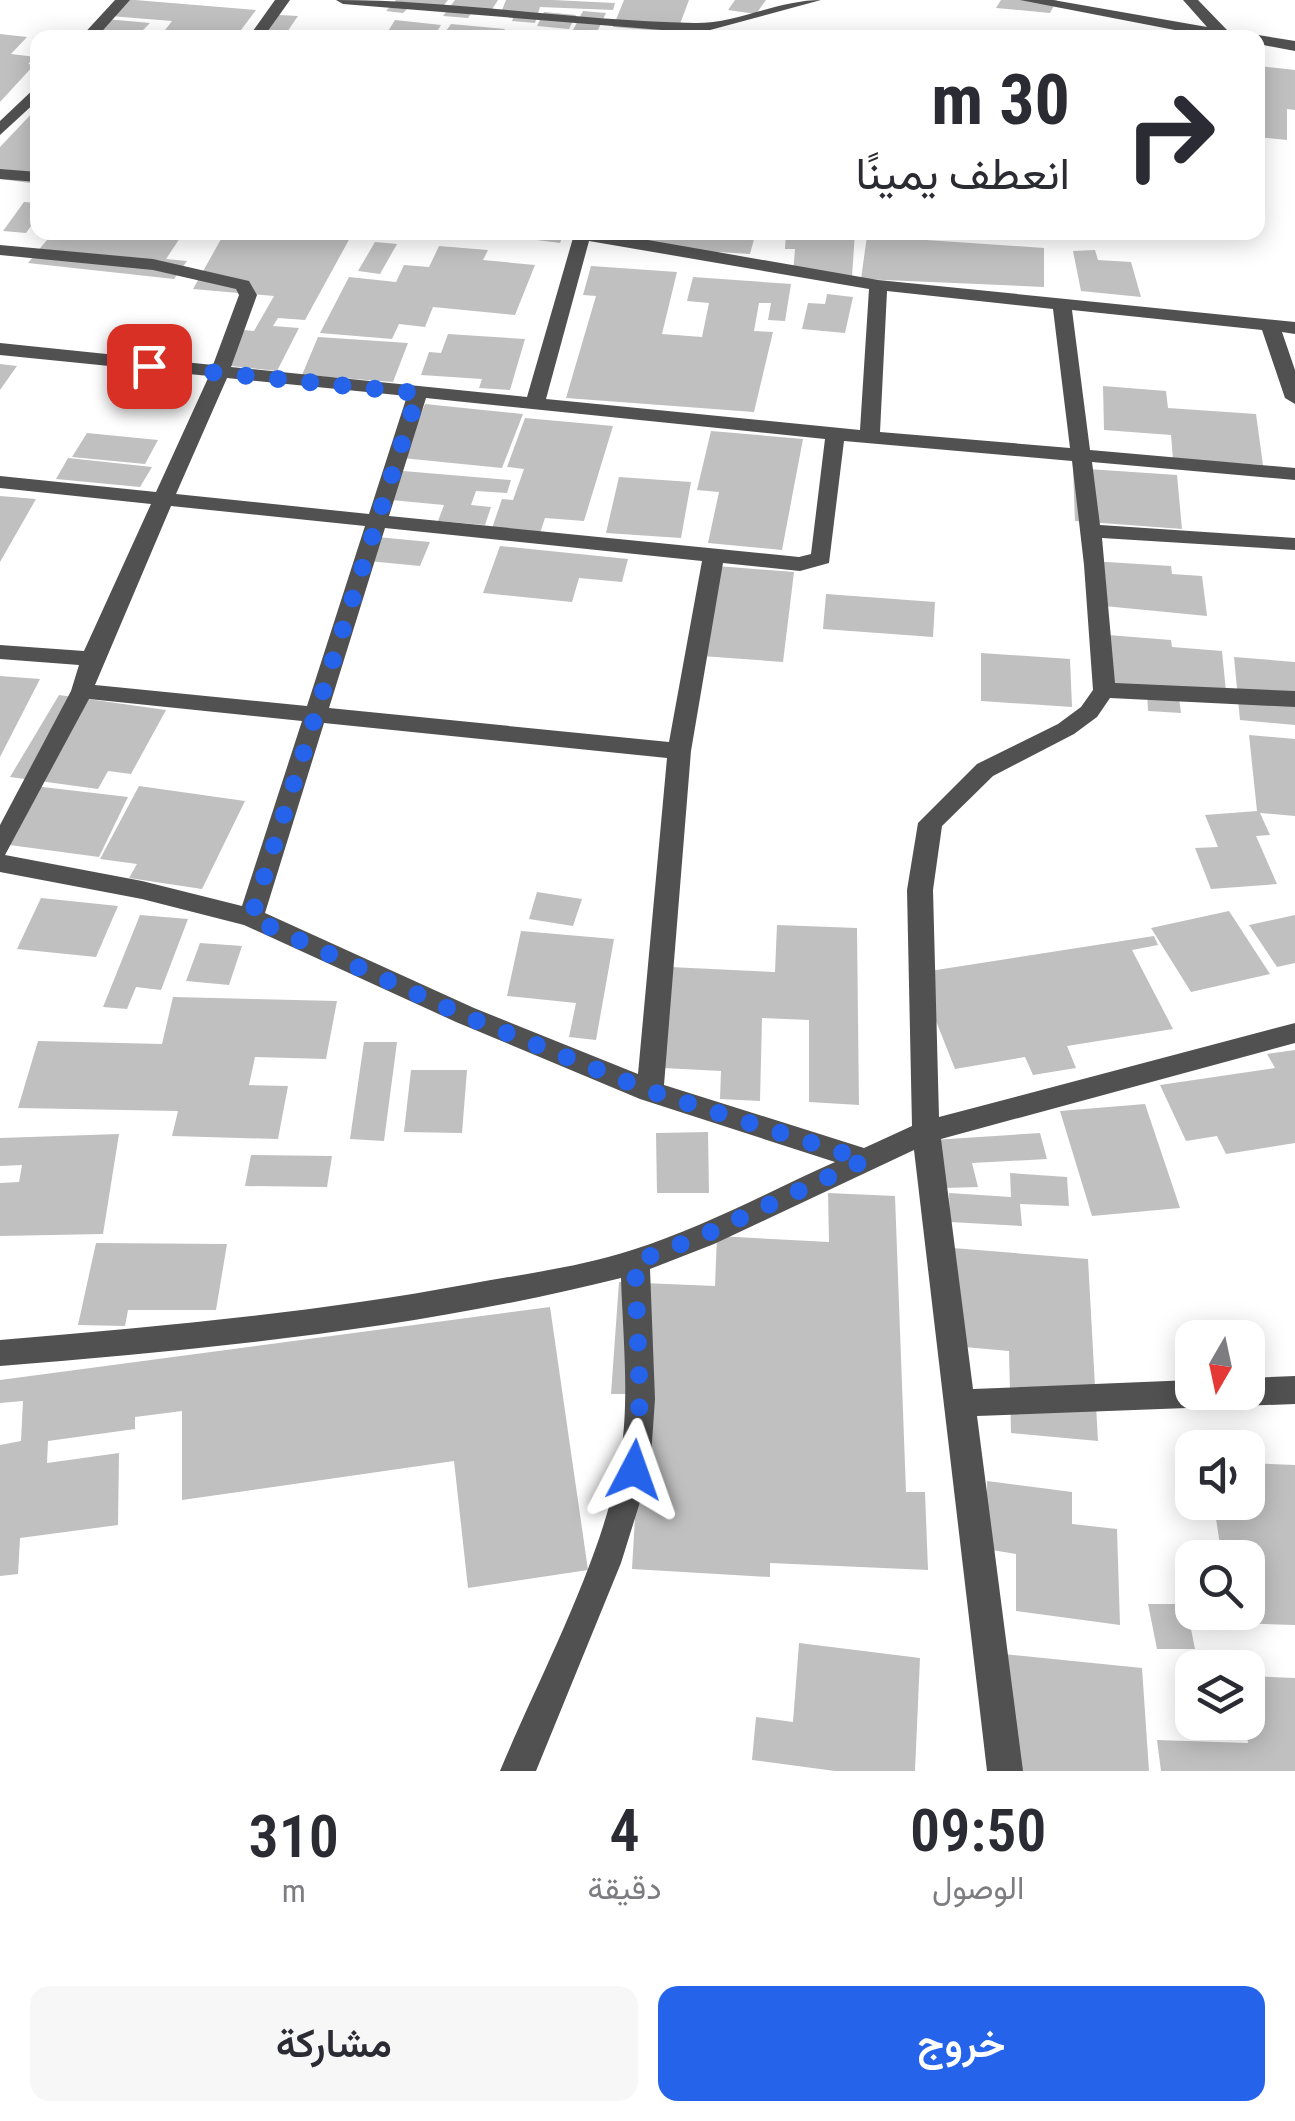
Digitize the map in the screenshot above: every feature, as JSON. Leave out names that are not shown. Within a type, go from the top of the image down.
[{"type":"street","points":[[94,30],[122,0]]},
{"type":"street","points":[[261,30],[282,0]]},
{"type":"street","points":[[343,0],[664,30]]},
{"type":"street","points":[[698,30],[719,0]]},
{"type":"street","points":[[707,30],[814,0]]},
{"type":"street","points":[[1027,0],[1198,30]]},
{"type":"street","points":[[1190,0],[1217,30]]},
{"type":"street","points":[[1265,41],[1295,46]]},
{"type":"street","points":[[0,130],[30,98]]},
{"type":"street","points":[[0,174],[30,176]]},
{"type":"street","points":[[535,404],[576,240]]},
{"type":"street","points":[[618,240],[878,285],[1295,328]]},
{"type":"street","points":[[0,250],[122,260],[243,285],[248,296],[219,375],[92,659],[82,691],[0,848]]},
{"type":"street","points":[[870,437],[878,285]]},
{"type":"street","points":[[1005,1771],[926,1132],[920,890],[930,823],[985,770],[1066,728],[1089,712],[1104,690],[1091,531],[1062,305]]},
{"type":"street","points":[[1270,328],[1295,398]]},
{"type":"street","points":[[0,350],[834,434],[1295,474]]},
{"type":"street","points":[[251,918],[418,393]]},
{"type":"street","points":[[0,482],[800,564],[821,558],[834,434]]},
{"type":"street","points":[[1091,531],[1295,544]]},
{"type":"street","points":[[650,1091],[679,751],[714,556]]},
{"type":"street","points":[[0,652],[92,659]]},
{"type":"street","points":[[1104,690],[1295,699]]},
{"type":"street","points":[[82,691],[679,751]]},
{"type":"street","points":[[0,863],[142,890],[251,918],[465,1016],[650,1091],[865,1160]]},
{"type":"street","points":[[0,1353],[237,1332],[410,1308],[635,1262],[704,1235],[926,1132],[1295,1033]]},
{"type":"street","points":[[518,1771],[605,1563],[634,1470],[640,1399],[635,1262]]},
{"type":"street","points":[[1265,1391],[1295,1390]]},
{"type":"street","points":[[959,1404],[1175,1395]]},
{"type":"building","points":[[123,0],[256,10],[241,30],[165,30],[172,21],[110,16]]},
{"type":"building","points":[[396,0],[448,0],[439,11],[409,7],[403,13],[386,11]]},
{"type":"building","points":[[455,0],[498,0],[491,11],[474,9],[468,18],[443,16]]},
{"type":"building","points":[[506,0],[615,3],[613,10],[540,7],[535,23],[512,21],[516,11],[502,10]]},
{"type":"building","points":[[624,0],[689,0],[678,30],[613,27]]},
{"type":"building","points":[[735,0],[766,0],[756,14],[728,10]]},
{"type":"building","points":[[1001,0],[1057,0],[1050,13],[996,8]]},
{"type":"building","points":[[583,11],[606,13],[598,30],[573,30]]},
{"type":"building","points":[[544,12],[576,15],[569,29],[537,26]]},
{"type":"building","points":[[279,15],[298,16],[288,30],[269,30]]},
{"type":"building","points":[[106,19],[150,23],[143,30],[96,30]]},
{"type":"building","points":[[395,20],[441,25],[438,30],[389,30]]},
{"type":"building","points":[[451,24],[505,29],[504,30],[447,30]]},
{"type":"building","points":[[0,34],[27,37],[11,54],[30,56],[30,69],[0,102]]},
{"type":"building","points":[[1265,67],[1295,70],[1295,110],[1287,109],[1287,140],[1265,138]]},
{"type":"building","points":[[30,115],[30,183],[0,179],[0,147]]},
{"type":"building","points":[[24,202],[30,202],[30,227],[26,233],[3,231]]},
{"type":"building","points":[[47,240],[179,240],[166,259],[187,261],[174,279],[28,263]]},
{"type":"building","points":[[221,240],[349,240],[305,320],[278,318],[273,326],[299,328],[277,371],[213,364],[233,329],[254,331],[274,296],[193,289]]},
{"type":"building","points":[[644,240],[754,240],[750,254],[641,248]]},
{"type":"building","points":[[786,240],[854,240],[852,277],[793,274],[795,249],[785,249]]},
{"type":"building","points":[[866,240],[1044,248],[1044,287],[861,279]]},
{"type":"building","points":[[375,242],[397,244],[380,274],[358,271]]},
{"type":"building","points":[[439,246],[488,250],[483,260],[535,265],[515,315],[433,307],[425,327],[399,324],[392,339],[320,333],[349,277],[396,282],[404,265],[429,267]]},
{"type":"building","points":[[1095,250],[1098,260],[1131,262],[1141,297],[1081,291],[1073,251]]},
{"type":"building","points":[[591,266],[677,272],[662,334],[702,337],[709,303],[687,301],[693,277],[791,284],[785,321],[768,320],[771,303],[759,303],[754,331],[773,332],[754,412],[566,398],[596,296],[583,295]]},
{"type":"building","points":[[827,294],[853,297],[845,333],[802,329],[808,303],[825,304]]},
{"type":"building","points":[[448,334],[525,339],[510,390],[479,388],[482,379],[421,375],[429,352],[441,353]]},
{"type":"building","points":[[318,337],[408,343],[393,382],[302,375]]},
{"type":"building","points":[[0,364],[17,366],[0,390]]},
{"type":"building","points":[[1103,386],[1166,391],[1168,408],[1256,414],[1263,465],[1173,459],[1171,435],[1104,430]]},
{"type":"building","points":[[425,404],[523,414],[502,468],[402,458]]},
{"type":"building","points":[[525,418],[613,426],[584,521],[545,518],[539,536],[491,531],[502,499],[513,500],[524,469],[507,467]]},
{"type":"building","points":[[711,431],[803,439],[782,550],[708,543],[719,492],[697,490]]},
{"type":"building","points":[[87,433],[158,440],[145,464],[72,457]]},
{"type":"building","points":[[68,458],[152,467],[140,487],[56,479]]},
{"type":"building","points":[[1073,468],[1177,475],[1182,529],[1075,521]]},
{"type":"building","points":[[403,471],[511,480],[507,493],[476,491],[471,505],[491,507],[485,525],[438,521],[444,505],[391,500]]},
{"type":"building","points":[[619,477],[691,482],[681,538],[606,533]]},
{"type":"building","points":[[0,496],[36,499],[0,562]]},
{"type":"building","points":[[377,537],[430,542],[420,566],[368,561]]},
{"type":"building","points":[[500,546],[628,559],[622,582],[579,578],[572,602],[483,593]]},
{"type":"building","points":[[1091,561],[1171,566],[1172,574],[1202,576],[1207,616],[1094,605]]},
{"type":"building","points":[[704,565],[794,572],[783,662],[688,655]]},
{"type":"building","points":[[826,594],[935,602],[933,637],[823,629]]},
{"type":"building","points":[[1108,635],[1171,640],[1172,647],[1222,651],[1227,702],[1179,698],[1181,713],[1148,711],[1147,691],[1111,688]]},
{"type":"building","points":[[981,653],[1070,659],[1072,707],[981,701]]},
{"type":"building","points":[[1234,657],[1295,662],[1295,725],[1240,720]]},
{"type":"building","points":[[0,676],[40,679],[0,757]]},
{"type":"building","points":[[59,695],[166,710],[131,774],[108,771],[98,789],[10,777]]},
{"type":"building","points":[[1249,735],[1295,739],[1295,816],[1260,813],[1270,835],[1256,836],[1277,884],[1211,889],[1195,848],[1218,847],[1205,815],[1257,811]]},
{"type":"building","points":[[34,786],[128,797],[99,857],[2,844]]},
{"type":"building","points":[[139,786],[245,801],[202,889],[129,878],[137,864],[100,859]]},
{"type":"building","points":[[537,892],[582,899],[573,926],[529,919]]},
{"type":"building","points":[[41,898],[118,906],[96,957],[17,949]]},
{"type":"building","points":[[1229,911],[1270,974],[1191,992],[1151,928]]},
{"type":"building","points":[[140,915],[188,919],[161,990],[136,987],[127,1009],[103,1007]]},
{"type":"building","points":[[1295,915],[1295,963],[1277,967],[1249,925]]},
{"type":"building","points":[[777,925],[857,928],[859,1105],[809,1102],[809,1020],[762,1018],[760,1101],[720,1099],[721,1071],[663,1068],[670,967],[775,972]]},
{"type":"building","points":[[521,931],[614,939],[596,1040],[569,1037],[576,1003],[507,996]]},
{"type":"building","points":[[1154,936],[1158,945],[1132,950],[1173,1029],[1067,1046],[1076,1068],[1033,1075],[1025,1057],[955,1069],[917,973]]},
{"type":"building","points":[[200,943],[242,946],[229,985],[186,981]]},
{"type":"building","points":[[173,997],[337,1001],[326,1059],[255,1057],[249,1085],[288,1086],[278,1139],[172,1136],[178,1111],[18,1108],[38,1041],[162,1044]]},
{"type":"building","points":[[364,1042],[397,1042],[384,1141],[350,1139]]},
{"type":"building","points":[[1295,1050],[1295,1143],[1226,1154],[1217,1136],[1186,1141],[1160,1085],[1275,1068],[1267,1054]]},
{"type":"building","points":[[411,1070],[467,1070],[462,1133],[404,1132]]},
{"type":"building","points":[[1145,1104],[1180,1208],[1092,1216],[1060,1111]]},
{"type":"building","points":[[708,1132],[709,1193],[657,1193],[656,1133]]},
{"type":"building","points":[[1040,1133],[1047,1159],[972,1163],[978,1187],[944,1188],[933,1140]]},
{"type":"building","points":[[119,1134],[103,1234],[0,1236],[0,1183],[19,1182],[22,1165],[0,1166],[0,1138]]},
{"type":"building","points":[[251,1155],[332,1156],[327,1187],[245,1186]]},
{"type":"building","points":[[1010,1173],[1067,1177],[1069,1206],[1020,1204],[1022,1226],[950,1222],[949,1193],[1011,1197]]},
{"type":"building","points":[[828,1193],[895,1196],[906,1492],[925,1492],[928,1570],[770,1563],[770,1577],[632,1569],[642,1394],[611,1394],[619,1282],[715,1286],[717,1236],[829,1242]]},
{"type":"building","points":[[96,1243],[227,1244],[216,1310],[128,1310],[125,1326],[78,1325]]},
{"type":"building","points":[[953,1248],[1088,1259],[1098,1441],[1011,1433],[1009,1351],[953,1346]]},
{"type":"building","points":[[550,1307],[588,1570],[468,1588],[454,1461],[182,1500],[182,1411],[135,1417],[135,1429],[48,1441],[47,1463],[119,1453],[118,1525],[20,1538],[18,1574],[0,1576],[0,1445],[21,1441],[23,1401],[0,1403],[0,1380]]},
{"type":"building","points":[[1265,1464],[1295,1465],[1295,1625],[1265,1624],[1265,1540],[1219,1540],[1216,1520],[1265,1520]]},
{"type":"building","points":[[987,1481],[1072,1492],[1072,1524],[1117,1529],[1120,1625],[1016,1611],[1016,1554],[986,1549]]},
{"type":"building","points":[[1148,1604],[1175,1604],[1175,1630],[1191,1630],[1195,1649],[1157,1649]]},
{"type":"building","points":[[799,1643],[920,1658],[915,1771],[835,1771],[752,1760],[756,1717],[793,1722]]},
{"type":"building","points":[[994,1653],[1142,1668],[1149,1771],[996,1771]]},
{"type":"building","points":[[1265,1677],[1295,1678],[1295,1771],[1161,1771],[1157,1740],[1248,1743],[1248,1740],[1265,1740]]},
{"type":"route","points":[[149,366],[418,393],[251,918],[465,1016],[650,1091],[865,1160],[704,1235],[635,1262],[640,1399],[634,1470]]}]
